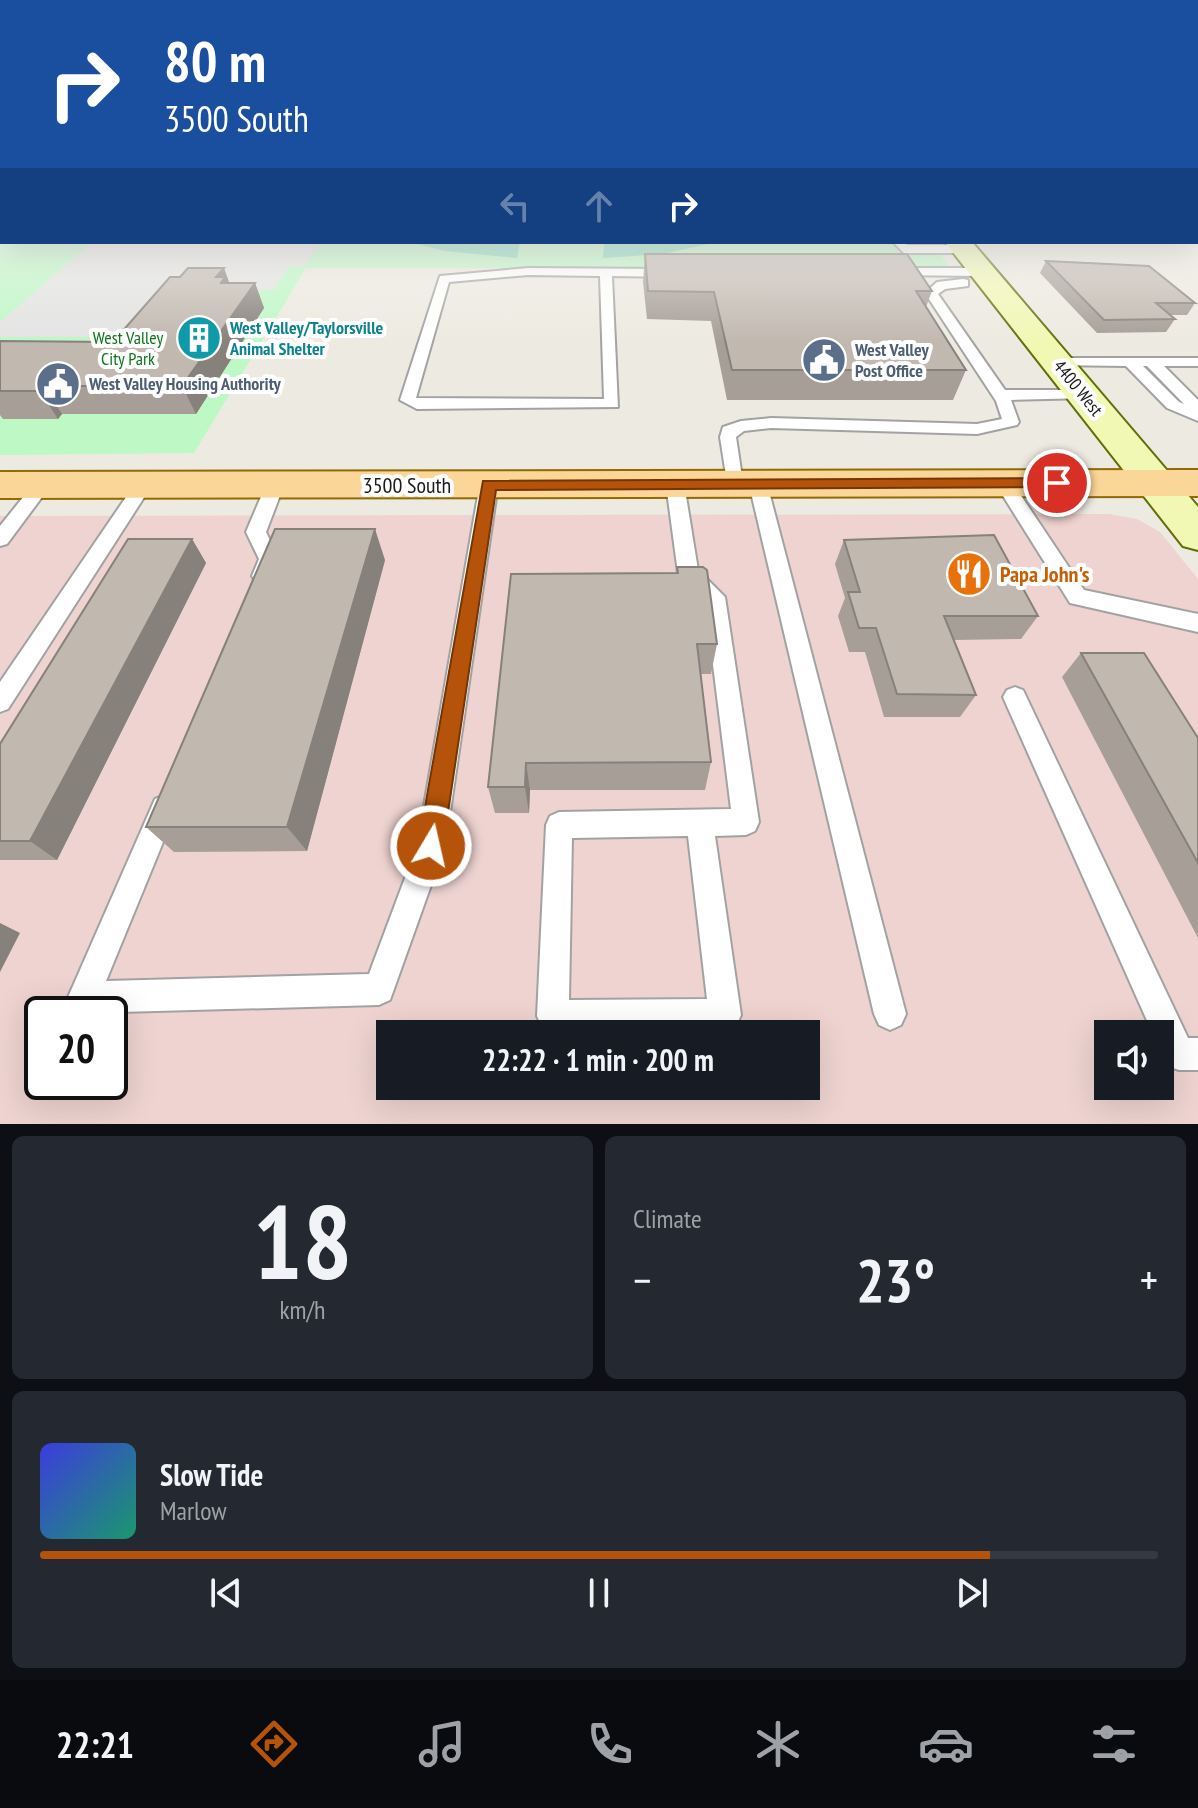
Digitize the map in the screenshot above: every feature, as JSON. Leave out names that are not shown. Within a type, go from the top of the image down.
[{"type":"main road","name":"3500 South","points":[[0,485],[1198,483]]},
{"type":"street","name":"4400 West","points":[[961,246],[1198,535]]},
{"type":"lane","points":[[900,244],[904,249],[961,246]]},
{"type":"lane","points":[[874,272],[987,278]]},
{"type":"lane","points":[[606,273],[612,404],[417,404],[408,400],[444,279],[469,274],[606,273],[682,273]]},
{"type":"lane","points":[[890,1014],[746,484],[728,437],[734,428],[771,423],[994,428],[1011,422],[1000,395],[931,293],[942,285],[987,278]]},
{"type":"lane","points":[[1056,362],[1198,362]]},
{"type":"lane","points":[[1130,362],[1173,405],[1198,416]]},
{"type":"lane","points":[[1151,362],[1198,409]]},
{"type":"lane","points":[[1000,395],[1083,395]]},
{"type":"lane","points":[[1004,483],[1077,597],[1198,623]]},
{"type":"lane","points":[[177,778],[84,997],[379,989],[431,846],[489,484]]},
{"type":"lane","points":[[675,484],[688,573],[715,597],[746,822],[559,825],[553,1016],[725,1015],[700,823]]},
{"type":"lane","points":[[0,539],[42,485]]},
{"type":"lane","points":[[0,702],[143,485]]},
{"type":"lane","points":[[251,603],[269,559],[256,532],[275,485]]},
{"type":"lane","points":[[1015,697],[1179,1054],[1198,1054]]},
{"type":"shaded area","points":[[90,244],[319,244],[305,266],[289,266],[273,290],[179,290],[138,337],[0,337],[0,322]]},
{"type":"shaded area","points":[[1109,514],[1137,519],[1160,532],[1198,579],[1198,1124],[0,1124],[0,516]]},
{"type":"green space","name":"West Valley City Park","points":[[0,244],[932,244],[950,267],[306,268],[194,453],[0,455]]},
{"type":"green space","points":[[418,244],[520,244],[517,258],[445,251]]},
{"type":"green space","points":[[604,244],[708,244],[663,254],[603,258]]},
{"type":"building","name":"West Valley Post Office","points":[[645,254],[907,254],[932,291],[916,291],[966,370],[732,370],[714,292],[648,291]]},
{"type":"building","points":[[1046,261],[1149,266],[1195,303],[1156,303],[1175,319],[1104,320]]},
{"type":"building","points":[[188,268],[224,268],[216,277],[225,277],[221,283],[255,283],[182,386],[44,386],[40,391],[0,391],[0,341],[113,342],[170,277],[180,277]]},
{"type":"building","points":[[275,529],[375,529],[287,827],[146,827]]},
{"type":"building","points":[[994,535],[1038,616],[944,616],[976,695],[897,694],[876,628],[859,628],[848,592],[860,592],[844,540]]},
{"type":"building","points":[[128,539],[192,539],[30,841],[0,841],[0,744]]},
{"type":"building","points":[[677,567],[703,567],[707,570],[717,644],[697,644],[711,762],[526,763],[525,787],[488,787],[511,574],[678,573]]},
{"type":"building","points":[[1081,653],[1144,653],[1198,738],[1198,863]]},
{"type":"place","name":"West Valley/Taylorsville Animal Shelter","points":[[199,338]]},
{"type":"place","name":"West Valley Post Office","points":[[824,360]]},
{"type":"place","name":"West Valley Housing Authority","points":[[58,384]]},
{"type":"place","name":"Papa John's","points":[[969,574]]},
{"type":"route","points":[[431,846],[489,484],[1057,483]]}]
